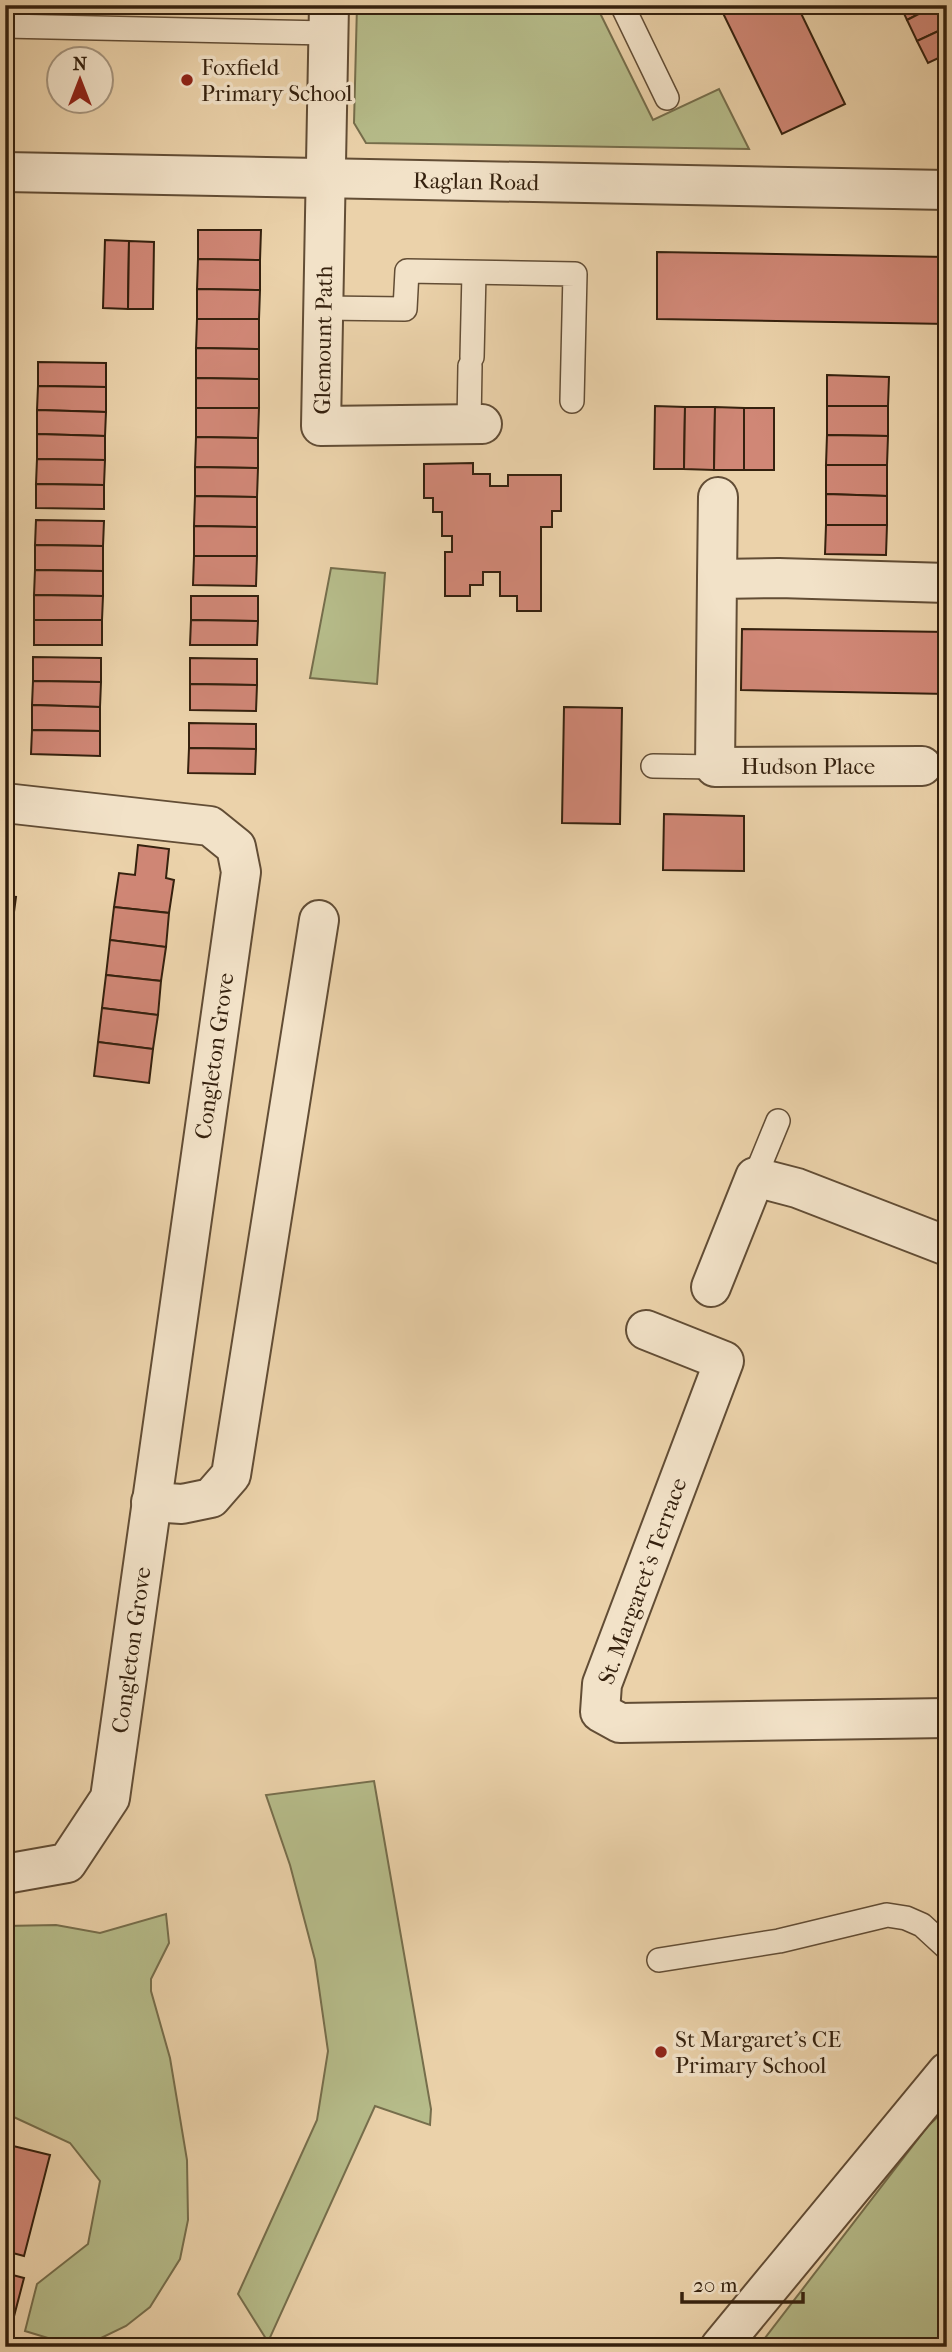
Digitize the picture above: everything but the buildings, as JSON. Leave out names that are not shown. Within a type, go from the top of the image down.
[{"type":"street","name":"Glemount Path","points":[[329,19],[321,426],[476,424]]},
{"type":"street","name":"Raglan Road","points":[[5,172],[947,190]]},
{"type":"street","name":"Hudson Place","points":[[718,497],[715,767],[922,766]]},
{"type":"street","points":[[717,579],[947,583]]},
{"type":"street","name":"Congleton Grove","points":[[5,803],[210,826],[236,847],[240,872],[110,1798],[67,1863],[5,1874]]},
{"type":"street","points":[[151,1502],[182,1504],[211,1498],[231,1475],[319,920]]},
{"type":"street","points":[[711,1287],[755,1177],[797,1188],[947,1246]]},
{"type":"street","name":"St. Margaret's Terrace","points":[[646,1330],[724,1361],[602,1684],[600,1712],[620,1723],[947,1718]]},
{"type":"street","points":[[720,2347],[947,2072]]},
{"type":"lane","points":[[622,5],[667,98]]},
{"type":"lane","points":[[5,26],[329,19]]},
{"type":"lane","points":[[323,308],[405,309],[407,271],[575,274],[572,401]]},
{"type":"lane","points":[[474,273],[471,361],[476,424]]},
{"type":"lane","points":[[653,766],[715,767]]},
{"type":"lane","points":[[755,1177],[778,1121]]},
{"type":"lane","points":[[659,1960],[779,1941],[887,1915],[906,1918],[922,1925],[947,1948]]},
{"type":"green space","points":[[357,5],[596,5],[653,120],[719,89],[749,149],[366,143],[354,123]]},
{"type":"green space","points":[[331,568],[385,573],[377,684],[310,678]]},
{"type":"green space","points":[[374,1781],[431,2109],[430,2125],[375,2106],[268,2342],[238,2294],[317,2120],[328,2051],[315,1960],[290,1865],[266,1795]]},
{"type":"green space","points":[[166,1914],[169,1943],[151,1979],[151,1991],[170,2058],[187,2160],[188,2220],[180,2259],[150,2307],[126,2326],[97,2340],[61,2342],[25,2331],[37,2284],[88,2244],[100,2181],[70,2143],[5,2113],[5,1926],[56,1925],[100,1933]]},
{"type":"green space","points":[[947,2108],[947,2347],[758,2347],[928,2126]]},
{"type":"place","name":"Foxfield Primary School","points":[[187,80]]},
{"type":"place","name":"St Margaret's CE Primary School","points":[[661,2052]]}]
